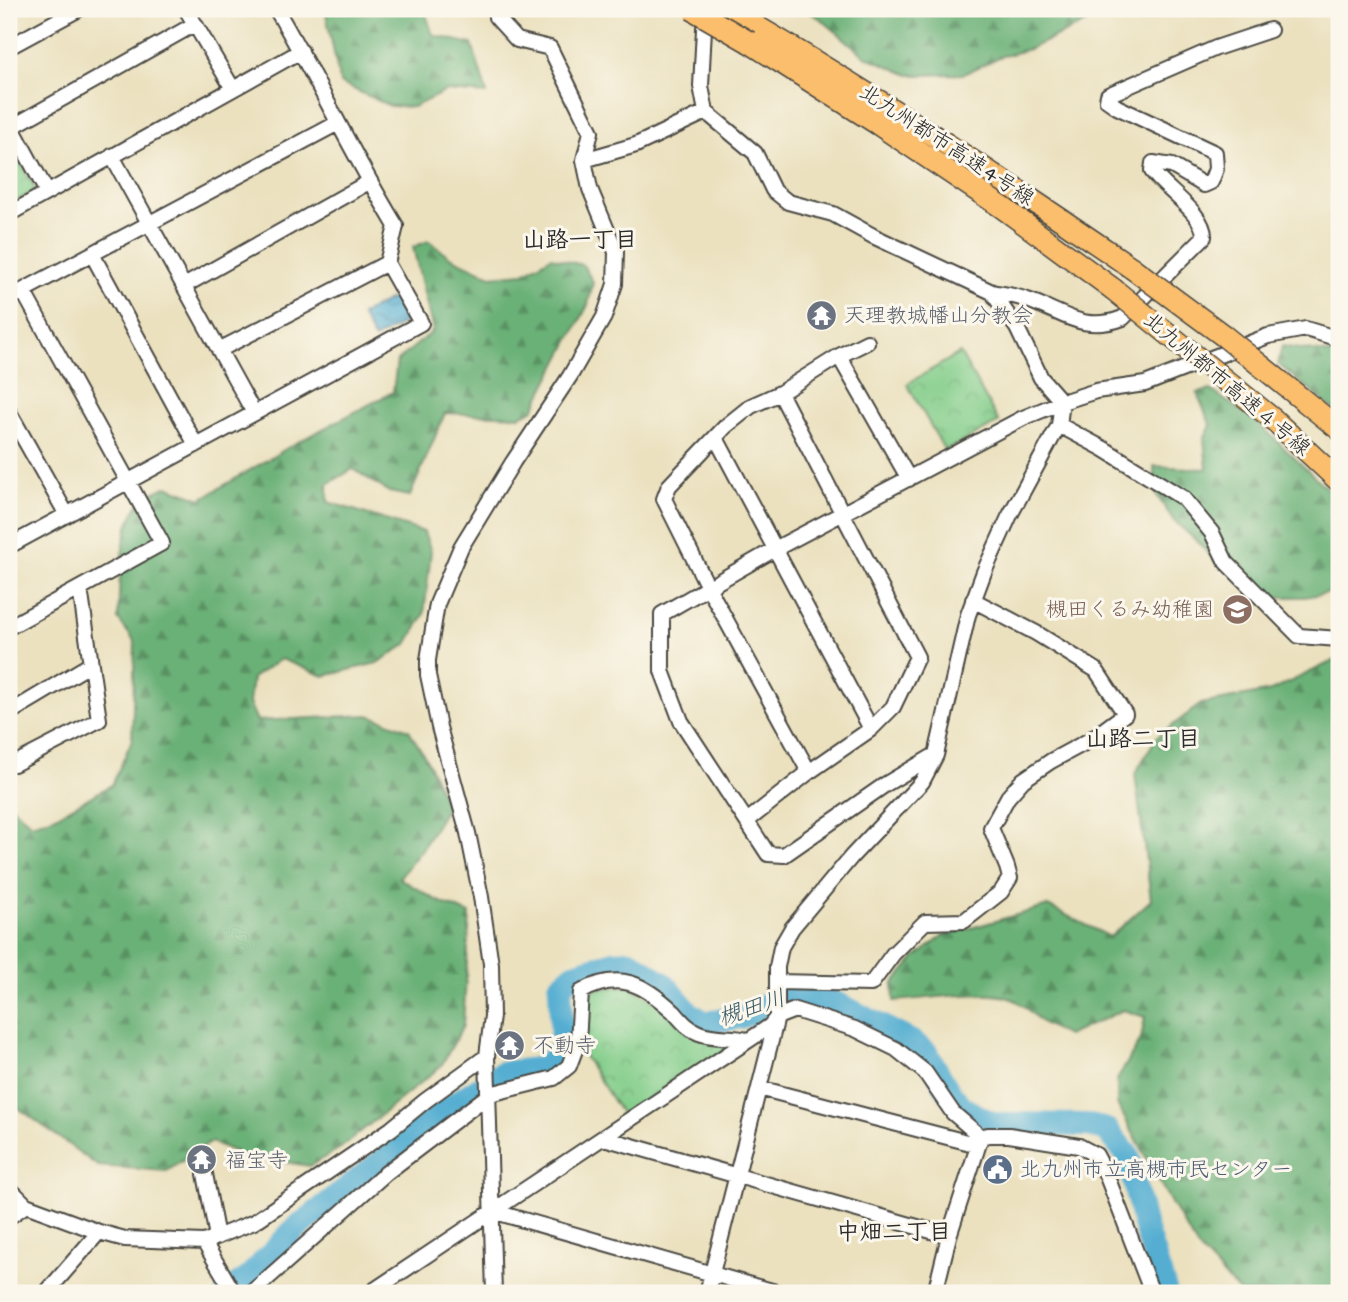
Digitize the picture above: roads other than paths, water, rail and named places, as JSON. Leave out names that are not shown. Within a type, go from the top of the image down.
[{"type":"highway","points":[[692,9],[754,35]]},
{"type":"highway","points":[[727,9],[754,35]]},
{"type":"highway","name":"北九州都市高速4号線","points":[[754,35],[1010,184],[1132,268]]},
{"type":"highway","name":"北九州都市高速4号線","points":[[754,35],[878,124],[1003,208],[1113,289]]},
{"type":"highway","name":"北九州都市高速４号線","points":[[1132,268],[1339,429]]},
{"type":"highway","name":"北九州都市高速４号線","points":[[1113,289],[1274,420],[1339,481]]},
{"type":"street","points":[[9,47],[79,9]]},
{"type":"street","points":[[186,9],[233,89]]},
{"type":"street","points":[[9,546],[421,323],[387,263],[396,226],[369,182],[301,51],[276,9]]},
{"type":"street","points":[[494,1293],[488,1063],[492,1016],[491,964],[468,833],[439,727],[428,675],[428,660],[437,604],[461,547],[570,376],[604,317],[615,284],[616,252],[590,189],[584,160],[591,132],[550,48],[517,40],[496,17],[499,9]]},
{"type":"street","points":[[705,9],[701,86],[706,112],[755,153],[773,190],[788,202],[833,214],[873,236],[992,292],[1025,299],[1074,321],[1109,323],[1123,318],[1204,237],[1204,228],[1198,217],[1158,181],[1152,171],[1153,163],[1172,166],[1204,185],[1210,182],[1216,169],[1215,153],[1117,107],[1107,100],[1108,95],[1216,48],[1270,30]]},
{"type":"street","points":[[47,192],[10,124],[194,24]]},
{"type":"street","points":[[9,214],[301,51]]},
{"type":"street","points":[[584,160],[636,145],[706,112]]},
{"type":"street","points":[[9,299],[338,123]]},
{"type":"street","points":[[112,156],[254,413]]},
{"type":"street","points":[[184,286],[369,182]]},
{"type":"street","points":[[92,254],[196,445]]},
{"type":"street","points":[[219,350],[387,263]]},
{"type":"street","points":[[9,627],[162,543],[23,291]]},
{"type":"street","points":[[707,1293],[777,1013],[777,967],[781,947],[792,928],[852,856],[922,782],[936,755],[973,600],[1009,517],[1059,425],[1062,402],[1041,378],[1017,328],[992,292]]},
{"type":"street","points":[[936,755],[886,784],[784,855],[768,854],[681,721],[662,671],[662,614],[775,549],[1023,418],[1062,402],[1096,391],[1145,384],[1268,336],[1306,329],[1339,339]]},
{"type":"street","points":[[809,772],[708,587],[664,499],[669,486],[726,426],[751,406],[780,393],[867,342]]},
{"type":"street","points":[[839,356],[909,479]]},
{"type":"street","points":[[747,821],[809,772],[871,729],[893,707],[917,657],[780,393]]},
{"type":"street","points":[[9,412],[66,515]]},
{"type":"street","points":[[1059,425],[1104,449],[1183,498],[1212,533],[1226,562],[1299,636],[1339,639]]},
{"type":"street","points":[[716,438],[871,729]]},
{"type":"street","points":[[9,756],[14,764],[99,720],[80,588]]},
{"type":"street","points":[[777,985],[871,984],[893,954],[925,922],[964,921],[1002,892],[1010,878],[991,828],[1008,797],[1023,780],[1090,740],[1125,714],[1096,670],[1036,633],[973,600]]},
{"type":"street","points":[[9,712],[91,664]]},
{"type":"street","points":[[251,1293],[386,1173],[490,1094],[554,1078],[569,1066],[578,1042],[581,992],[597,984],[625,980],[644,988],[675,1013],[685,1025],[698,1033],[748,1040]]},
{"type":"street","points":[[777,1013],[795,1010],[855,1029],[896,1049],[925,1072],[953,1113],[980,1141]]},
{"type":"street","points":[[370,1293],[770,1026],[777,1013]]},
{"type":"street","points":[[9,1188],[26,1205],[125,1239],[211,1240],[254,1222],[391,1129],[425,1101],[488,1063]]},
{"type":"street","points":[[759,1088],[980,1141]]},
{"type":"street","points":[[935,1293],[949,1236],[980,1141],[988,1135],[1009,1135],[1079,1146],[1096,1154],[1152,1293]]},
{"type":"street","points":[[604,1138],[949,1236]]},
{"type":"street","points":[[205,1174],[211,1240],[231,1288]]},
{"type":"street","points":[[9,1217],[26,1205]]},
{"type":"street","points":[[492,1212],[779,1293]]},
{"type":"street","points":[[46,1293],[99,1232]]},
{"type":"water","points":[[398,295],[411,319],[374,339],[361,315]]},
{"type":"waterway","name":"槻田川","points":[[227,1293],[248,1278],[292,1232],[451,1106],[502,1073],[545,1068],[562,1048],[560,986],[574,974],[614,962],[630,961],[665,985],[689,1013],[705,1023],[741,1017],[791,993],[836,1003],[926,1052],[949,1092],[964,1109],[993,1124],[1088,1125],[1107,1130],[1128,1156],[1144,1224],[1166,1293]]},
{"type":"place","name":"天理教城幡山分教会","points":[[821,315]]},
{"type":"place","name":"槻田くるみ幼稚園","points":[[1237,609]]},
{"type":"place","name":"不動寺","points":[[510,1045]]},
{"type":"place","name":"福宝寺","points":[[202,1160]]},
{"type":"place","name":"北九州市立高槻市民センター","points":[[997,1169]]},
{"type":"district","name":"山路一丁目","points":[[580,240]]},
{"type":"district","name":"山路二丁目","points":[[1143,739]]},
{"type":"district","name":"中畑二丁目","points":[[894,1232]]}]
